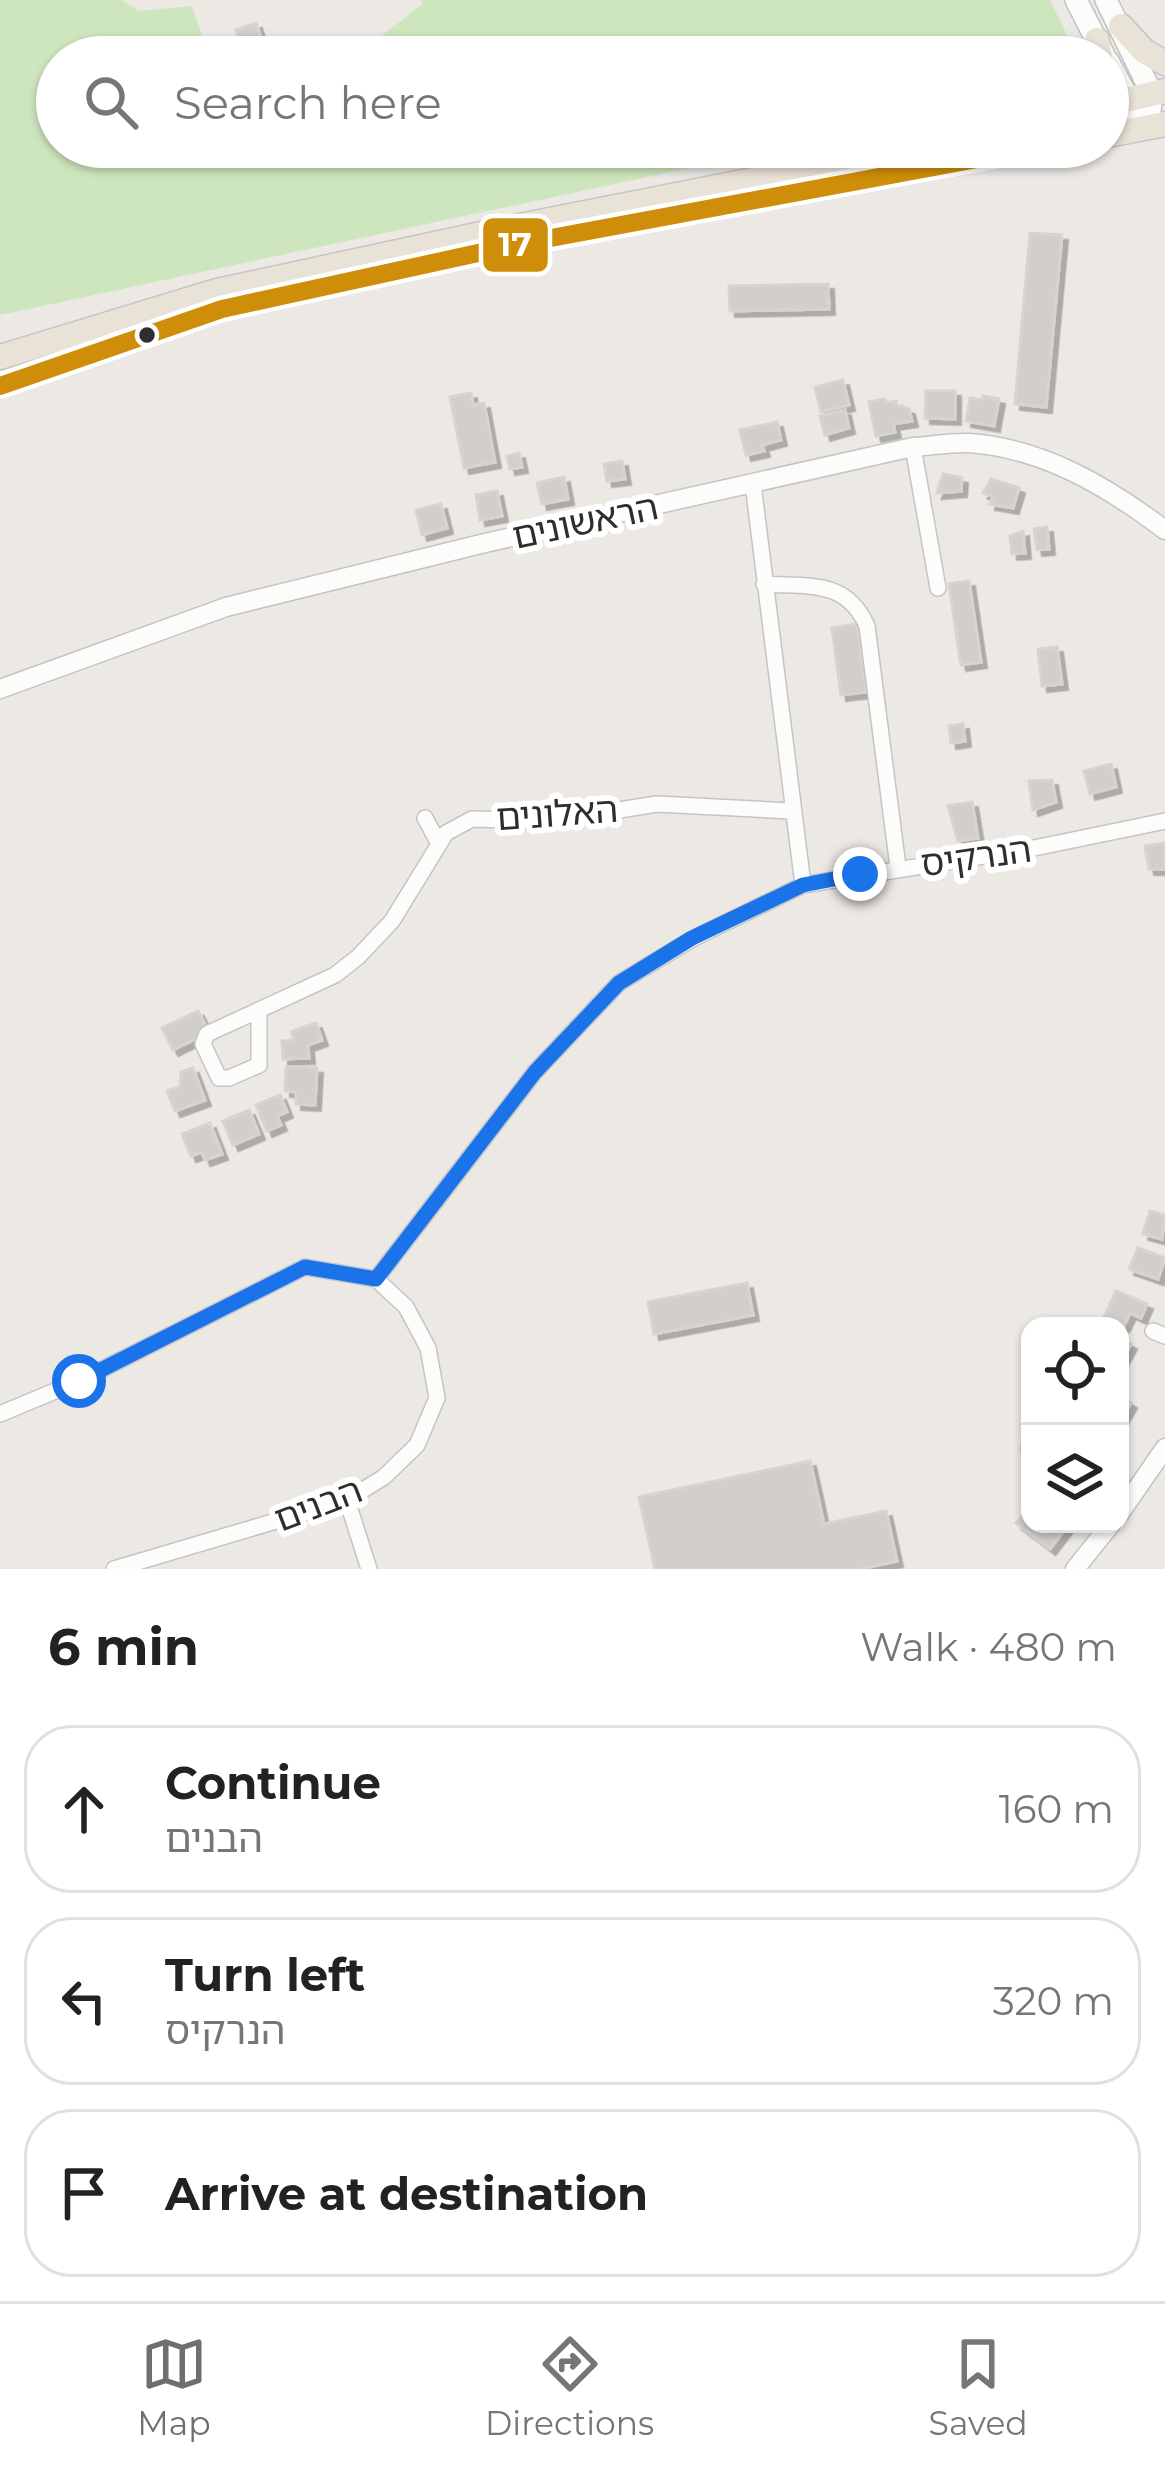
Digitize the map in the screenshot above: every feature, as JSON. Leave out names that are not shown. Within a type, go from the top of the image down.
[{"type":"highway","points":[[1120,26],[1144,52],[1165,63]]},
{"type":"highway","points":[[0,357],[217,291],[813,168]]},
{"type":"highway","points":[[0,399],[12,381],[222,309],[524,243],[928,168]]},
{"type":"main road","points":[[1076,0],[1093,36]]},
{"type":"main road","points":[[1106,0],[1126,36]]},
{"type":"main road","points":[[1129,42],[1158,92],[1156,125],[1129,108]]},
{"type":"street","name":"הראשונים","points":[[0,689],[226,607],[485,543],[913,448],[967,443],[1018,451],[1098,484],[1165,530]]},
{"type":"street","points":[[913,448],[938,588]]},
{"type":"street","points":[[753,484],[803,885]]},
{"type":"street","points":[[764,584],[836,590],[858,605],[867,626],[898,867]]},
{"type":"street","name":"האלונים","points":[[439,844],[457,826],[486,818],[566,820],[657,804],[791,811]]},
{"type":"street","points":[[260,1010],[259,1065],[219,1078],[202,1039],[260,1010],[334,975],[392,921],[439,844],[424,818]]},
{"type":"street","name":"הנרקיס","points":[[376,1279],[535,1072],[619,983],[692,938],[803,885],[1034,848],[1165,821]]},
{"type":"street","points":[[0,1414],[79,1381],[305,1267],[376,1279]]},
{"type":"street","name":"הבנים","points":[[114,1569],[347,1500],[384,1477],[417,1445],[437,1398],[428,1348],[406,1307],[376,1279]]},
{"type":"street","points":[[1129,1500],[1165,1448]]},
{"type":"street","points":[[347,1500],[369,1569]]},
{"type":"street","points":[[1075,1569],[1104,1533]]},
{"type":"green space","points":[[0,0],[122,0],[138,11],[192,6],[202,36],[36,36],[36,168],[690,168],[0,315]]},
{"type":"green space","points":[[420,0],[1050,0],[1067,36],[381,36],[423,4]]},
{"type":"building","points":[[256,23],[260,36],[238,36],[236,30]]},
{"type":"building","points":[[1030,233],[1062,235],[1046,407],[1015,404]]},
{"type":"building","points":[[828,284],[829,309],[730,311],[729,286]]},
{"type":"building","points":[[843,380],[849,405],[821,412],[815,387]]},
{"type":"building","points":[[926,391],[955,391],[955,419],[925,418]]},
{"type":"building","points":[[471,393],[473,405],[484,403],[495,462],[464,468],[450,397]]},
{"type":"building","points":[[983,396],[999,399],[994,426],[966,421],[970,398],[982,400]]},
{"type":"building","points":[[885,399],[909,409],[912,421],[893,424],[895,432],[876,436],[869,402]]},
{"type":"building","points":[[845,410],[849,428],[825,435],[820,416]]},
{"type":"building","points":[[777,422],[781,440],[746,455],[740,430]]},
{"type":"building","points":[[519,453],[522,467],[510,469],[507,456]]},
{"type":"building","points":[[622,461],[625,479],[607,481],[604,464]]},
{"type":"building","points":[[943,474],[962,478],[961,491],[937,493]]},
{"type":"building","points":[[564,477],[568,499],[542,504],[537,483]]},
{"type":"building","points":[[991,479],[1019,488],[1013,508],[990,504],[993,496],[983,493]]},
{"type":"building","points":[[497,491],[502,516],[480,520],[476,495]]},
{"type":"building","points":[[441,504],[447,528],[422,535],[416,510]]},
{"type":"building","points":[[1047,527],[1049,549],[1037,550],[1034,529]]},
{"type":"building","points":[[1023,531],[1025,553],[1012,554],[1010,536]]},
{"type":"building","points":[[969,581],[981,662],[961,665],[949,584]]},
{"type":"building","points":[[857,624],[866,692],[841,695],[832,628]]},
{"type":"building","points":[[1057,647],[1062,684],[1042,686],[1038,649]]},
{"type":"building","points":[[963,724],[965,741],[951,743],[949,726]]},
{"type":"building","points":[[1111,764],[1116,787],[1090,794],[1084,771]]},
{"type":"building","points":[[1052,780],[1056,802],[1033,810],[1029,781]]},
{"type":"building","points":[[972,802],[978,838],[958,841],[948,806]]},
{"type":"building","points":[[1165,843],[1165,869],[1149,869],[1145,846]]},
{"type":"building","points":[[198,1011],[209,1032],[173,1050],[162,1028]]},
{"type":"building","points":[[316,1023],[322,1040],[308,1045],[309,1058],[283,1059],[282,1041],[294,1040],[291,1032]]},
{"type":"building","points":[[286,1067],[317,1068],[315,1105],[296,1104],[296,1092],[285,1091]]},
{"type":"building","points":[[193,1068],[205,1100],[175,1111],[167,1091],[180,1087],[181,1072]]},
{"type":"building","points":[[280,1095],[287,1112],[277,1116],[281,1125],[267,1131],[256,1105]]},
{"type":"building","points":[[249,1110],[259,1134],[233,1145],[223,1121]]},
{"type":"building","points":[[210,1123],[222,1154],[205,1160],[202,1152],[191,1156],[182,1134]]},
{"type":"building","points":[[1150,1211],[1165,1215],[1162,1239],[1143,1234]]},
{"type":"building","points":[[1138,1248],[1165,1258],[1158,1279],[1129,1269]]},
{"type":"building","points":[[747,1283],[753,1315],[654,1334],[648,1302]]},
{"type":"building","points":[[1116,1291],[1147,1304],[1141,1318],[1130,1313],[1128,1317],[1104,1317]]},
{"type":"building","points":[[810,1461],[824,1524],[886,1511],[897,1561],[860,1569],[655,1569],[639,1497]]},
{"type":"building","points":[[1029,1533],[1062,1533],[1050,1549]]},
{"type":"transit line","name":"17","points":[[0,386],[222,309],[524,243],[928,168]]},
{"type":"route","points":[[79,1381],[305,1267],[376,1279],[535,1072],[619,983],[692,938],[803,885],[860,874]]}]
